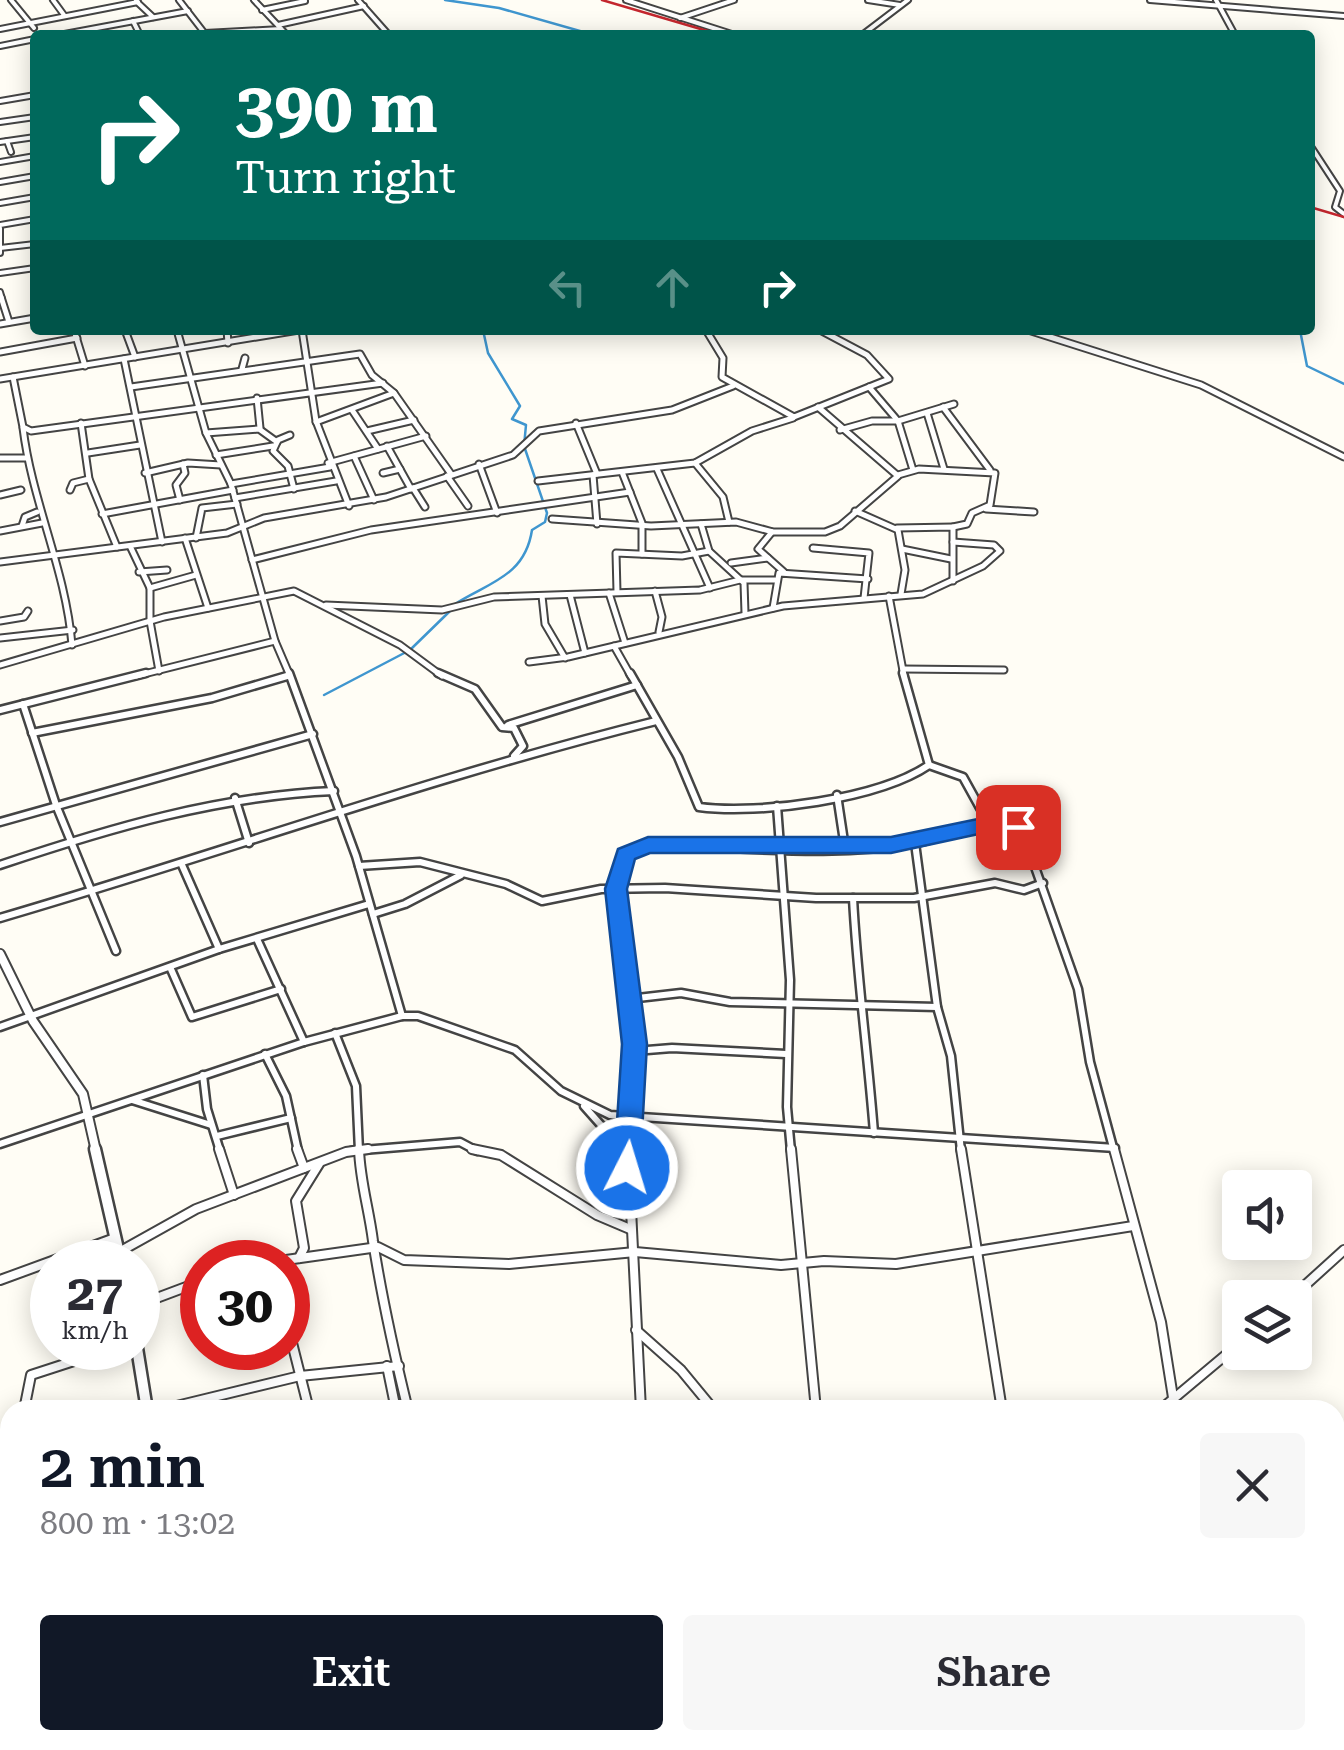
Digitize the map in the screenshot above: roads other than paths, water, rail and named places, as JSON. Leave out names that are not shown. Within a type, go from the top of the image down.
[{"type":"street","points":[[12,1],[21,0]]},
{"type":"street","points":[[53,0],[64,16]]},
{"type":"street","points":[[180,0],[203,30]]},
{"type":"street","points":[[254,0],[283,30]]},
{"type":"street","points":[[262,10],[305,0]]},
{"type":"street","points":[[358,0],[385,30]]},
{"type":"street","points":[[626,0],[719,30]]},
{"type":"street","points":[[679,18],[734,0]]},
{"type":"street","points":[[868,0],[902,5]]},
{"type":"street","points":[[869,30],[908,0]]},
{"type":"street","points":[[1150,0],[1344,16]]},
{"type":"street","points":[[12,1],[33,25]]},
{"type":"street","points":[[0,28],[33,25],[137,1],[153,18]]},
{"type":"street","points":[[1216,3],[1232,30]]},
{"type":"street","points":[[248,30],[280,27],[364,6]]},
{"type":"street","points":[[327,7],[332,13]]},
{"type":"street","points":[[85,30],[188,11]]},
{"type":"street","points":[[133,21],[138,30]]},
{"type":"street","points":[[0,37],[2,46],[30,41]]},
{"type":"street","points":[[0,101],[30,96]]},
{"type":"street","points":[[0,122],[30,118]]},
{"type":"street","points":[[0,142],[30,137]]},
{"type":"street","points":[[8,141],[11,152]]},
{"type":"street","points":[[1315,153],[1340,191],[1336,207],[1344,214]]},
{"type":"street","points":[[0,162],[30,157]]},
{"type":"street","points":[[0,182],[30,177]]},
{"type":"street","points":[[0,203],[30,199]]},
{"type":"street","points":[[30,221],[0,226],[0,250],[30,245]]},
{"type":"street","points":[[0,273],[30,269]]},
{"type":"street","points":[[0,292],[9,322]]},
{"type":"street","points":[[0,324],[30,319]]},
{"type":"street","points":[[76,335],[85,366]]},
{"type":"street","points":[[127,335],[135,358]]},
{"type":"street","points":[[179,335],[194,377],[206,433],[244,524],[275,641],[314,734],[359,866],[402,1016]]},
{"type":"street","points":[[227,335],[228,343]]},
{"type":"street","points":[[0,379],[263,335]]},
{"type":"street","points":[[302,335],[316,422],[329,465],[349,506]]},
{"type":"street","points":[[709,335],[723,355],[726,368],[721,376],[794,417]]},
{"type":"street","points":[[538,481],[694,462],[752,431],[889,378],[867,356],[829,335]]},
{"type":"street","points":[[1044,335],[1201,385],[1344,457]]},
{"type":"street","points":[[0,352],[78,338]]},
{"type":"street","points":[[131,387],[283,359],[307,361],[360,354],[426,436],[468,506]]},
{"type":"street","points":[[84,356],[102,363]]},
{"type":"street","points":[[242,368],[245,358]]},
{"type":"street","points":[[124,359],[162,542]]},
{"type":"street","points":[[13,377],[37,512],[54,557],[72,630],[72,645]]},
{"type":"street","points":[[23,436],[30,431],[81,423],[383,382]]},
{"type":"street","points":[[227,533],[244,524],[349,506],[412,488],[513,455],[539,432],[672,410],[733,386]]},
{"type":"street","points":[[868,387],[898,421],[913,470]]},
{"type":"street","points":[[316,422],[394,393]]},
{"type":"street","points":[[257,398],[261,429],[275,444],[291,474],[294,490]]},
{"type":"street","points":[[840,430],[872,421],[898,421],[954,404]]},
{"type":"street","points":[[818,407],[840,430],[898,475]]},
{"type":"street","points":[[943,408],[996,474],[996,486],[985,508]]},
{"type":"street","points":[[352,410],[378,449]]},
{"type":"street","points":[[927,412],[944,468]]},
{"type":"street","points":[[368,432],[414,420]]},
{"type":"street","points":[[81,423],[90,479],[117,548]]},
{"type":"street","points":[[576,423],[595,475],[597,524]]},
{"type":"street","points":[[22,426],[30,431]]},
{"type":"street","points":[[206,433],[261,429]]},
{"type":"street","points":[[216,455],[275,444],[290,436]]},
{"type":"street","points":[[196,538],[202,508],[233,491],[426,436]]},
{"type":"street","points":[[88,453],[140,445]]},
{"type":"street","points":[[387,446],[425,507]]},
{"type":"street","points":[[354,456],[374,500]]},
{"type":"street","points":[[0,458],[27,458]]},
{"type":"street","points":[[694,462],[714,482],[729,513],[728,522]]},
{"type":"street","points":[[145,472],[182,464],[221,466]]},
{"type":"street","points":[[180,500],[176,486],[185,473],[182,464]]},
{"type":"street","points":[[479,464],[497,513]]},
{"type":"street","points":[[552,519],[642,526],[728,522],[772,532],[831,531],[898,475],[944,468],[991,471]]},
{"type":"street","points":[[657,469],[710,588]]},
{"type":"street","points":[[383,473],[400,470]]},
{"type":"street","points":[[622,472],[642,526],[642,554]]},
{"type":"street","points":[[70,490],[74,483],[90,479]]},
{"type":"street","points":[[102,514],[218,492],[294,490],[336,482]]},
{"type":"street","points":[[0,495],[21,490]]},
{"type":"street","points":[[252,560],[371,530],[630,492]]},
{"type":"street","points":[[855,511],[896,528],[967,524],[972,513],[985,508],[1034,512]]},
{"type":"street","points":[[22,526],[25,517],[37,512]]},
{"type":"street","points":[[0,531],[42,523]]},
{"type":"street","points":[[701,524],[709,551]]},
{"type":"street","points":[[953,527],[953,580]]},
{"type":"street","points":[[896,528],[906,570],[901,594]]},
{"type":"street","points":[[772,532],[758,548],[784,573]]},
{"type":"street","points":[[0,562],[227,533],[246,536]]},
{"type":"street","points":[[184,538],[208,609]]},
{"type":"street","points":[[529,662],[565,658],[773,608],[926,593],[992,561],[1000,551],[994,545],[953,542]]},
{"type":"street","points":[[130,546],[139,572],[150,588],[150,621],[158,671]]},
{"type":"street","points":[[813,548],[868,552],[864,598]]},
{"type":"street","points":[[902,548],[951,559]]},
{"type":"street","points":[[626,643],[613,592],[614,554],[709,551],[730,563],[740,580],[748,596],[744,614]]},
{"type":"street","points":[[730,563],[770,558]]},
{"type":"street","points":[[139,572],[167,570]]},
{"type":"street","points":[[320,605],[442,610],[482,598],[710,588],[740,580],[775,580],[784,573],[868,579]]},
{"type":"street","points":[[150,588],[196,575]]},
{"type":"street","points":[[773,608],[775,580]]},
{"type":"street","points":[[0,666],[150,621],[294,591],[400,644],[446,679],[475,689],[502,727],[514,728],[523,744],[513,757]]},
{"type":"street","points":[[655,591],[662,617],[658,634]]},
{"type":"street","points":[[570,595],[585,653]]},
{"type":"street","points":[[542,596],[546,624],[565,658]]},
{"type":"street","points":[[889,596],[903,669],[930,766]]},
{"type":"street","points":[[0,621],[22,618],[28,611]]},
{"type":"street","points":[[0,638],[72,630]]},
{"type":"street","points":[[0,710],[275,641]]},
{"type":"street","points":[[614,646],[699,806],[712,810],[777,806],[920,774],[930,766]]},
{"type":"street","points":[[903,669],[1004,670]]},
{"type":"street","points":[[32,733],[202,700],[287,676]]},
{"type":"street","points":[[502,727],[637,685]]},
{"type":"street","points":[[23,704],[56,805],[116,951]]},
{"type":"street","points":[[0,918],[182,865],[513,757],[656,721]]},
{"type":"street","points":[[0,822],[314,734]]},
{"type":"street","points":[[930,766],[963,776],[989,824]]},
{"type":"street","points":[[0,865],[235,798],[270,792],[334,791]]},
{"type":"street","points":[[837,795],[845,848]]},
{"type":"street","points":[[235,798],[249,843]]},
{"type":"street","points":[[777,806],[790,1001],[786,1054],[790,1126],[815,1400]]},
{"type":"street","points":[[640,1400],[628,1156],[635,1052],[616,889],[623,857],[640,847],[845,848],[915,843],[989,824],[1018,827],[1043,883],[1078,990],[1090,1062],[1161,1322],[1173,1400]]},
{"type":"street","points":[[915,843],[937,1007],[951,1056],[1000,1400]]},
{"type":"street","points":[[359,866],[420,862],[506,884],[542,900],[616,889],[920,897],[995,882],[1024,890],[1043,883]]},
{"type":"street","points":[[182,865],[219,950]]},
{"type":"street","points":[[373,914],[465,874]]},
{"type":"street","points":[[854,898],[858,1004],[867,1036],[874,1133]]},
{"type":"street","points":[[0,1027],[32,1019],[219,950],[369,904]]},
{"type":"street","points":[[257,939],[304,1042]]},
{"type":"street","points":[[0,954],[32,1019],[76,1078],[90,1116],[116,1238],[0,1280]]},
{"type":"street","points":[[170,967],[192,1017],[280,989]]},
{"type":"street","points":[[629,999],[681,993],[730,1002],[937,1007]]},
{"type":"street","points":[[0,1144],[264,1054],[402,1016],[418,1016],[515,1050],[579,1102],[628,1156]]},
{"type":"street","points":[[335,1033],[356,1086],[360,1119],[356,1149],[371,1248],[406,1400]]},
{"type":"street","points":[[635,1052],[665,1048],[730,1055],[786,1054]]},
{"type":"street","points":[[264,1054],[278,1074],[304,1168]]},
{"type":"street","points":[[203,1075],[212,1125],[234,1195]]},
{"type":"street","points":[[131,1100],[212,1125]]},
{"type":"street","points":[[579,1102],[632,1117],[960,1135],[1115,1148]]},
{"type":"street","points":[[217,1136],[291,1118]]},
{"type":"street","points":[[141,1240],[154,1230],[234,1195],[356,1149],[460,1142],[476,1151],[501,1155],[597,1216],[631,1230]]},
{"type":"street","points":[[303,1240],[296,1201],[320,1162]]},
{"type":"street","points":[[310,1257],[383,1248],[404,1260],[467,1259],[509,1264],[632,1254],[800,1264],[896,1264],[1133,1226]]},
{"type":"street","points":[[1311,1280],[1344,1250]]},
{"type":"street","points":[[636,1330],[681,1370],[706,1400]]},
{"type":"street","points":[[1180,1400],[1222,1360]]},
{"type":"street","points":[[387,1366],[394,1400]]},
{"type":"street","points":[[201,1400],[300,1376],[399,1366]]},
{"type":"street","points":[[25,1400],[27,1380],[44,1370]]},
{"type":"street","points":[[140,1370],[145,1400]]},
{"type":"street","points":[[299,1370],[306,1400]]},
{"type":"waterway","points":[[445,0],[499,8],[576,30]]},
{"type":"waterway","points":[[455,604],[514,568],[532,530],[545,522],[547,513],[524,446],[526,425],[512,419],[520,406],[488,353],[484,335]]},
{"type":"waterway","points":[[1301,335],[1307,366],[1344,384]]},
{"type":"waterway","points":[[324,695],[410,650],[450,611]]},
{"type":"railway","points":[[602,0],[704,30]]},
{"type":"railway","points":[[1315,208],[1344,217]]}]
